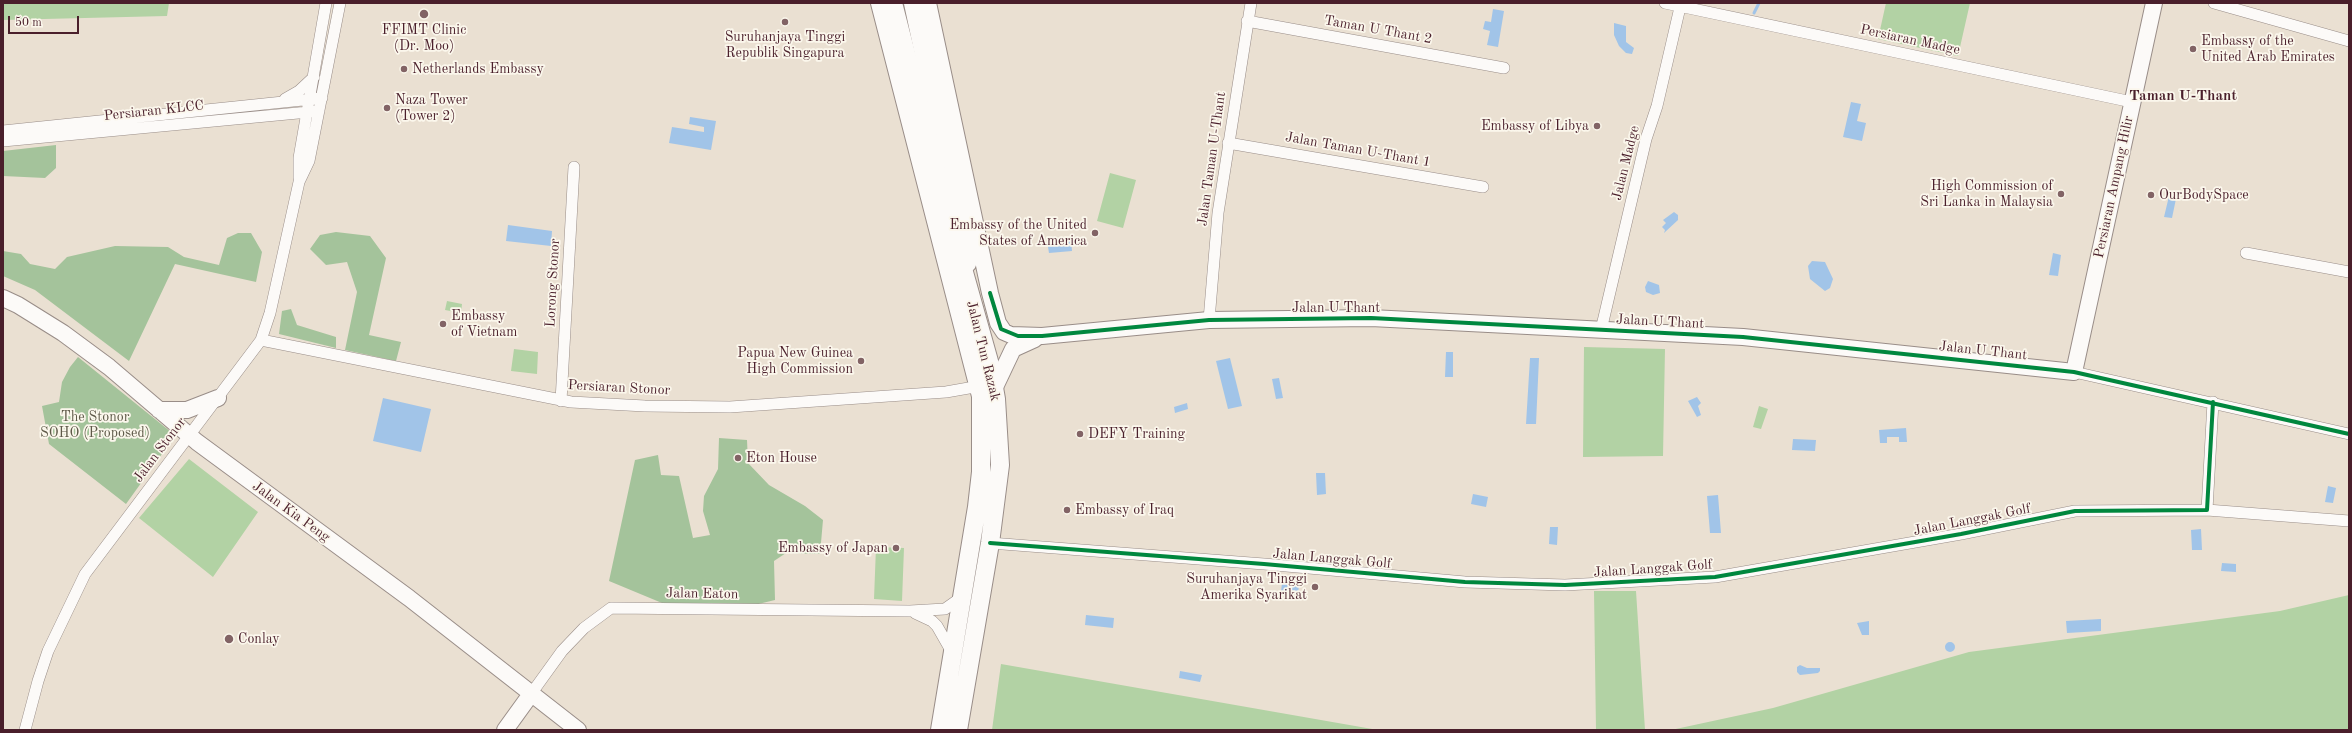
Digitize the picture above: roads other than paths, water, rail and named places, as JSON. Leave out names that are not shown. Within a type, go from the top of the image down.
[{"type":"main road","name":"Jalan Tun Razak","points":[[880,3],[987,387],[981,472],[963,596],[940,730]]},
{"type":"main road","name":"Jalan Tun Razak","points":[[894,3],[972,303],[1000,465],[990,543],[959,728]]},
{"type":"street","points":[[307,112],[326,3]]},
{"type":"street","points":[[319,111],[340,3]]},
{"type":"street","points":[[912,3],[967,250],[972,303]]},
{"type":"street","name":"Jalan Tun Razak","points":[[928,3],[990,293]]},
{"type":"street","name":"Jalan Taman U-Thant","points":[[1209,320],[1218,213],[1251,3]]},
{"type":"street","name":"Persiaran Madge","points":[[1665,3],[1681,5],[2132,102]]},
{"type":"street","name":"Persiaran Ampang Hilir","points":[[2074,372],[2154,3]]},
{"type":"street","points":[[2214,3],[2349,41]]},
{"type":"street","name":"Jalan Madge","points":[[1601,330],[1646,139],[1659,98],[1681,5]]},
{"type":"street","name":"Taman U Thant 2","points":[[1248,21],[1504,68]]},
{"type":"street","name":"Persiaran KLCC","points":[[274,103],[299,92],[314,77]]},
{"type":"street","name":"Persiaran KLCC","points":[[174,120],[274,103],[310,98],[322,98]]},
{"type":"street","name":"Persiaran KLCC","points":[[3,141],[63,131],[174,120],[319,111]]},
{"type":"street","name":"Jalan Stonor","points":[[299,182],[309,161],[319,111]]},
{"type":"street","name":"Jalan Stonor","points":[[26,730],[46,657],[85,574],[261,340],[270,314],[299,182],[299,158],[307,112]]},
{"type":"street","name":"Persiaran KLCC","points":[[3,132],[63,131]]},
{"type":"street","name":"Jalan Taman U-Thant 1","points":[[1228,143],[1483,187]]},
{"type":"street","name":"Lorong Stonor","points":[[561,401],[574,167]]},
{"type":"street","points":[[2246,253],[2349,272]]},
{"type":"street","name":"Jalan U Thant","points":[[990,293],[998,323],[1004,332],[1018,336],[1042,336],[1209,320],[1371,318],[1743,337],[2074,372],[2213,402],[2349,434]]},
{"type":"street","name":"Jalan Kia Peng","points":[[3,298],[18,305],[63,333],[109,366],[190,436],[409,598],[578,730]]},
{"type":"street","name":"Jalan U Thant","points":[[987,387],[1013,349],[1042,336]]},
{"type":"street","name":"Persiaran Stonor","points":[[261,340],[561,401],[645,406],[730,407],[946,392],[987,387]]},
{"type":"street","points":[[159,410],[187,410],[218,398]]},
{"type":"street","points":[[2207,510],[2213,402]]},
{"type":"street","name":"Jalan Langgak Golf","points":[[990,543],[1264,564],[1465,582],[1572,585],[1716,577],[1961,534],[2075,511],[2207,510],[2349,521]]},
{"type":"street","name":"Jalan Eaton","points":[[531,694],[562,651],[584,628],[611,608],[910,611],[945,609],[963,596]]},
{"type":"street","name":"Jalan Eaton","points":[[910,611],[932,621],[953,655]]},
{"type":"street","points":[[505,730],[531,694]]},
{"type":"water","points":[[1493,9],[1504,11],[1498,47],[1487,45],[1490,31],[1483,29],[1485,21],[1491,22]]},
{"type":"water","points":[[1614,23],[1626,26],[1626,42],[1634,48],[1632,54],[1626,53],[1619,46],[1614,35]]},
{"type":"water","points":[[1851,102],[1861,104],[1857,121],[1866,123],[1862,141],[1843,137]]},
{"type":"water","points":[[690,117],[716,121],[711,150],[669,143],[672,127],[704,132],[704,127],[689,124]]},
{"type":"water","points":[[2170,192],[2177,194],[2172,218],[2164,217]]},
{"type":"water","points":[[1674,212],[1678,215],[1678,220],[1664,233],[1665,230],[1662,227],[1666,223],[1663,220]]},
{"type":"water","points":[[508,225],[552,231],[551,246],[506,241]]},
{"type":"water","points":[[1071,239],[1072,251],[1049,253],[1047,241]]},
{"type":"water","points":[[2053,253],[2061,255],[2058,276],[2049,275]]},
{"type":"water","points":[[1812,261],[1825,262],[1833,279],[1830,288],[1825,291],[1810,279],[1808,266]]},
{"type":"water","points":[[1648,281],[1659,285],[1660,293],[1653,295],[1646,292],[1645,287]]},
{"type":"water","points":[[1446,352],[1453,352],[1453,377],[1445,377]]},
{"type":"water","points":[[1230,358],[1242,406],[1228,409],[1216,361]]},
{"type":"water","points":[[1530,358],[1539,358],[1536,424],[1526,424]]},
{"type":"water","points":[[1279,378],[1283,398],[1276,399],[1272,379]]},
{"type":"water","points":[[1697,397],[1701,403],[1698,406],[1701,415],[1697,417],[1688,401]]},
{"type":"water","points":[[383,398],[431,409],[421,452],[373,441]]},
{"type":"water","points":[[1187,403],[1188,409],[1175,413],[1174,407]]},
{"type":"water","points":[[1906,428],[1907,442],[1899,442],[1899,437],[1887,437],[1887,443],[1880,443],[1879,430]]},
{"type":"water","points":[[1793,439],[1816,440],[1815,451],[1792,450]]},
{"type":"water","points":[[1316,473],[1325,473],[1326,494],[1317,495]]},
{"type":"water","points":[[2328,486],[2336,488],[2333,503],[2325,502]]},
{"type":"water","points":[[1473,494],[1488,497],[1486,507],[1471,504]]},
{"type":"water","points":[[1718,495],[1721,533],[1710,533],[1707,496]]},
{"type":"water","points":[[1550,527],[1558,527],[1557,545],[1549,544]]},
{"type":"water","points":[[2201,529],[2202,550],[2192,550],[2191,530]]},
{"type":"water","points":[[2222,563],[2236,564],[2236,572],[2221,571]]},
{"type":"water","points":[[1282,583],[1299,585],[1298,594],[1281,592]]},
{"type":"water","points":[[1086,615],[1114,618],[1113,628],[1085,625]]},
{"type":"water","points":[[2101,619],[2101,631],[2067,633],[2066,621]]},
{"type":"water","points":[[1869,621],[1869,635],[1862,635],[1857,623]]},
{"type":"water","points":[[1950,642],[1955,647],[1950,652],[1945,647]]},
{"type":"water","points":[[1800,665],[1807,668],[1820,668],[1820,671],[1818,673],[1800,675],[1797,672],[1797,667]]},
{"type":"water","points":[[1180,671],[1202,675],[1200,682],[1179,678]]},
{"type":"waterway","points":[[1754,13],[1759,3]]},
{"type":"place","name":"FFIMT Clinic (Dr. Moo)","points":[[424,14]]},
{"type":"place","name":"Suruhanjaya Tinggi Republik Singapura","points":[[785,22]]},
{"type":"place","name":"Embassy of the United Arab Emirates","points":[[2193,49]]},
{"type":"place","name":"Netherlands Embassy","points":[[404,69]]},
{"type":"place","name":"Naza Tower (Tower 2)","points":[[387,108]]},
{"type":"place","name":"Embassy of Libya","points":[[1597,126]]},
{"type":"place","name":"High Commission of Sri Lanka in Malaysia","points":[[2061,194]]},
{"type":"place","name":"OurBodySpace","points":[[2151,195]]},
{"type":"place","name":"Embassy of the United States of America","points":[[1095,233]]},
{"type":"place","name":"Embassy of Vietnam","points":[[443,324]]},
{"type":"place","name":"Papua New Guinea High Commission","points":[[861,361]]},
{"type":"place","name":"DEFY Training","points":[[1080,434]]},
{"type":"place","name":"Eton House","points":[[738,458]]},
{"type":"place","name":"Embassy of Iraq","points":[[1067,510]]},
{"type":"place","name":"Embassy of Japan","points":[[896,548]]},
{"type":"place","name":"Suruhanjaya Tinggi Amerika Syarikat","points":[[1315,587]]},
{"type":"place","name":"Conlay","points":[[229,639]]},
{"type":"district","name":"Taman U-Thant","points":[[2183,96]]},
{"type":"park label","name":"The Stonor SOHO (Proposed)","points":[[95,426]]}]
